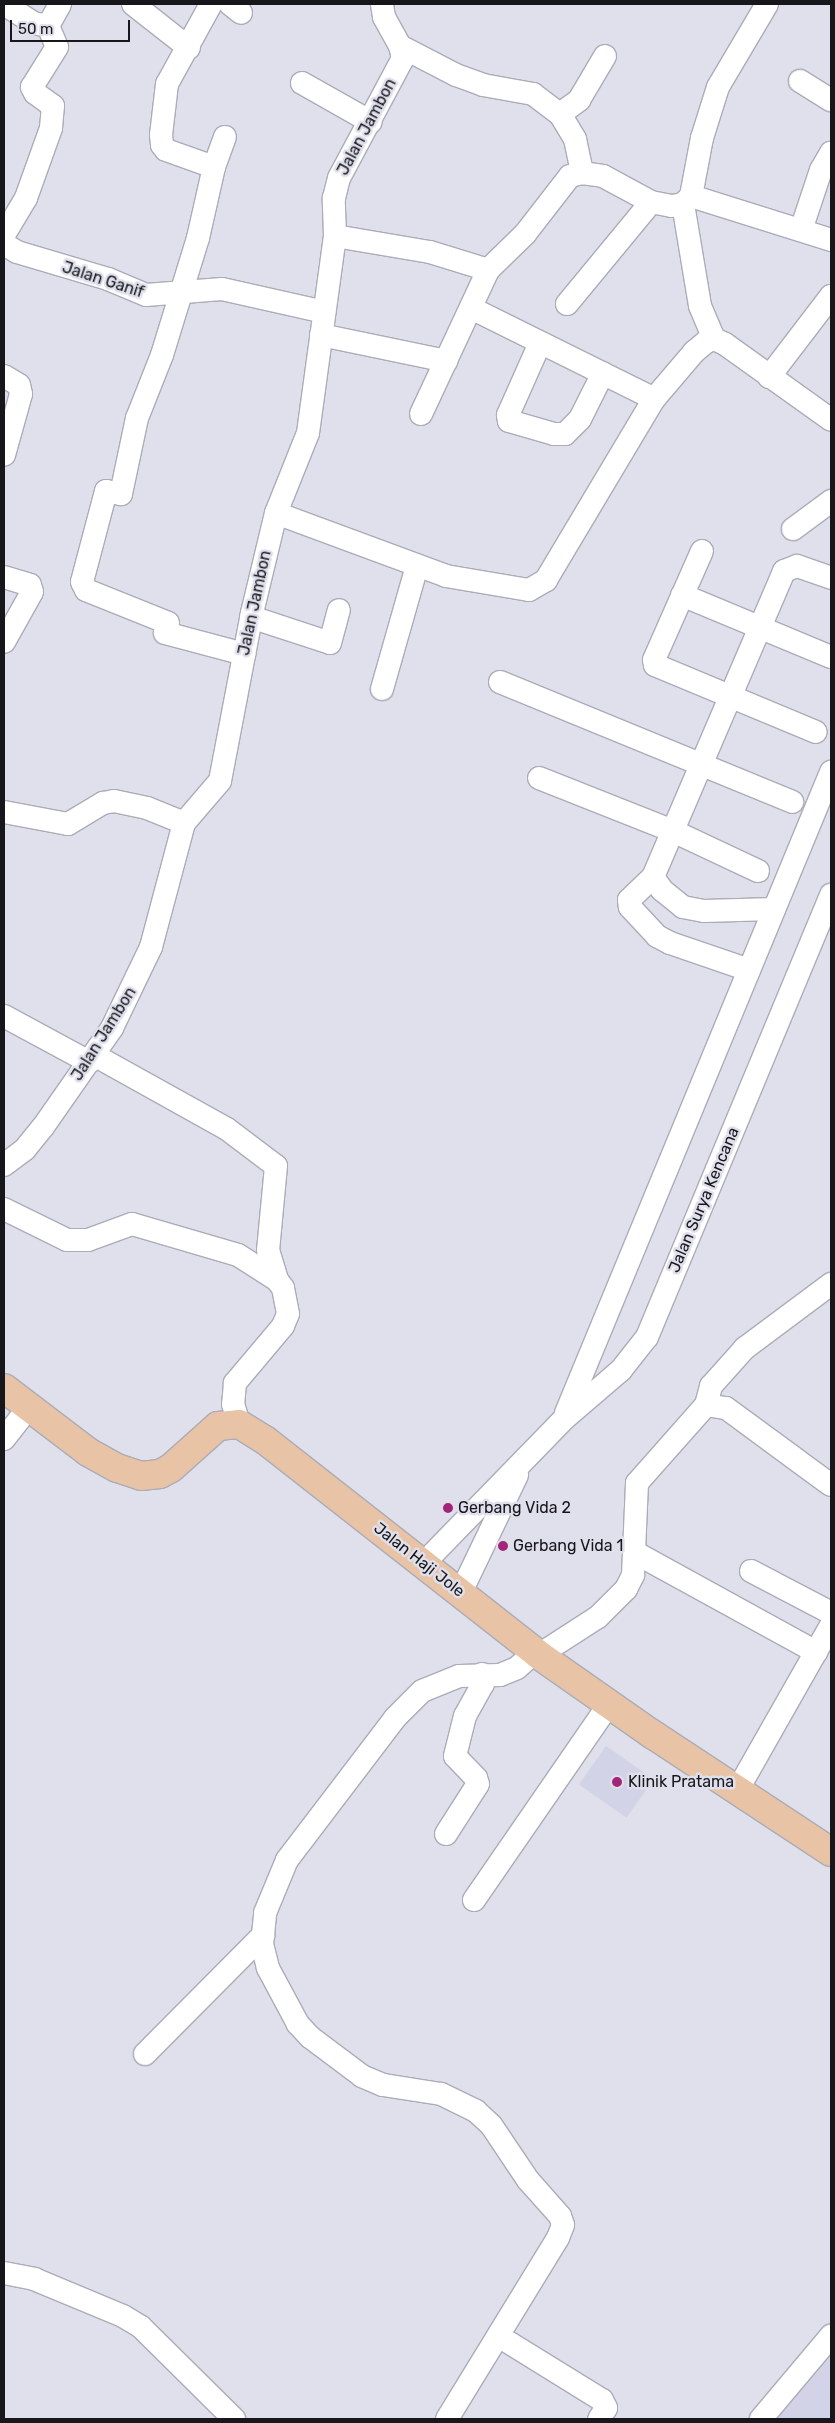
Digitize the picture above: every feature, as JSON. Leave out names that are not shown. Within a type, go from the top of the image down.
[{"type":"main road","points":[[4,1388],[104,1462],[141,1476],[160,1474],[171,1468],[218,1426],[240,1424]]},
{"type":"main road","name":"Jalan Haji Jole","points":[[240,1424],[265,1440],[537,1653],[609,1704],[831,1852]]},
{"type":"street","points":[[4,4],[32,23],[48,26]]},
{"type":"street","points":[[48,26],[60,4]]},
{"type":"street","points":[[133,4],[189,48]]},
{"type":"street","points":[[212,4],[168,84],[162,145],[166,150],[214,167]]},
{"type":"street","points":[[382,4],[384,17],[400,46],[456,75],[483,85],[533,94],[560,114],[575,139],[582,173]]},
{"type":"street","points":[[766,4],[718,87],[702,138],[687,200],[700,306],[714,339],[831,420]]},
{"type":"street","points":[[4,235],[26,198],[54,113],[53,106],[35,92],[32,87],[57,47],[48,26]]},
{"type":"street","name":"Jalan Jambon","points":[[4,1166],[25,1149],[112,1028],[152,947],[184,823],[220,781],[251,617],[276,513],[308,433],[335,236],[334,198],[339,178],[371,122],[402,58],[400,46]]},
{"type":"street","points":[[560,114],[579,100],[605,56]]},
{"type":"street","points":[[800,81],[831,100]]},
{"type":"street","points":[[302,84],[371,122]]},
{"type":"street","points":[[225,137],[214,167],[182,292],[162,355],[136,418],[121,494],[106,491],[82,582],[86,590],[168,623],[165,633],[244,654]]},
{"type":"street","points":[[801,230],[821,170],[831,152]]},
{"type":"street","points":[[421,414],[488,270],[525,234],[570,176],[582,173],[603,176],[651,202],[672,206],[687,200],[801,230],[831,240]]},
{"type":"street","points":[[567,304],[651,202]]},
{"type":"street","points":[[335,236],[430,252],[488,270]]},
{"type":"street","name":"Jalan Ganif","points":[[4,244],[47,262],[108,279],[146,295],[222,289],[324,312]]},
{"type":"street","points":[[769,377],[831,296]]},
{"type":"street","points":[[471,308],[654,399]]},
{"type":"street","points":[[321,335],[446,361]]},
{"type":"street","points":[[276,513],[417,566],[505,588],[529,590],[538,587],[546,580],[654,399],[694,352],[714,339]]},
{"type":"street","points":[[540,343],[508,415],[510,421],[554,434],[565,434],[580,419],[603,373]]},
{"type":"street","points":[[4,376],[18,385],[21,394],[4,456]]},
{"type":"street","points":[[793,529],[831,501]]},
{"type":"street","points":[[702,551],[654,660],[655,665],[816,732]]},
{"type":"street","points":[[382,689],[417,566]]},
{"type":"street","points":[[749,970],[670,944],[657,936],[629,904],[629,900],[653,876],[784,571],[790,566],[831,578]]},
{"type":"street","points":[[4,577],[30,585],[32,592],[4,642]]},
{"type":"street","points":[[682,595],[831,657]]},
{"type":"street","points":[[251,617],[330,643],[339,610]]},
{"type":"street","points":[[500,682],[792,802]]},
{"type":"street","points":[[564,1419],[831,772]]},
{"type":"street","points":[[539,778],[673,831],[758,871]]},
{"type":"street","points":[[4,812],[68,824],[103,803],[114,801],[147,808],[184,823]]},
{"type":"street","points":[[653,876],[662,890],[683,907],[704,911],[774,910]]},
{"type":"street","name":"Jalan Surya Kencana","points":[[424,1564],[464,1519],[520,1468],[564,1419],[621,1370],[646,1337],[831,895]]},
{"type":"street","points":[[4,1016],[91,1058],[226,1129],[276,1166],[268,1250],[277,1280],[283,1288],[288,1314],[283,1326],[235,1383],[233,1404],[240,1424]]},
{"type":"street","points":[[4,1210],[67,1240],[88,1240],[132,1224],[238,1255],[277,1280]]},
{"type":"street","points":[[447,2419],[500,2337],[558,2238],[563,2225],[560,2216],[528,2180],[504,2143],[476,2111],[442,2094],[383,2085],[362,2076],[310,2037],[279,1993],[268,1968],[262,1935],[265,1913],[287,1860],[395,1718],[422,1691],[437,1683],[482,1674],[500,1675],[517,1668],[537,1653],[598,1617],[626,1589],[633,1575],[638,1483],[706,1405],[711,1386],[746,1348],[831,1284]]},
{"type":"street","points":[[706,1405],[726,1408],[831,1484]]},
{"type":"street","points":[[4,1439],[29,1407]]},
{"type":"street","name":"Jalan Surya Kencana","points":[[461,1592],[520,1468]]},
{"type":"street","points":[[634,1552],[816,1652]]},
{"type":"street","points":[[751,1571],[831,1614]]},
{"type":"street","points":[[738,1789],[831,1626]]},
{"type":"street","points":[[446,1834],[478,1784],[476,1778],[455,1756],[465,1716],[483,1684],[482,1674]]},
{"type":"street","points":[[474,1900],[609,1704]]},
{"type":"street","points":[[145,2054],[262,1935]]},
{"type":"street","points":[[4,2273],[34,2279],[123,2316],[141,2327],[234,2419]]},
{"type":"street","points":[[761,2419],[831,2336]]},
{"type":"street","points":[[500,2337],[602,2400],[606,2406],[599,2419]]},
{"type":"shaded area","name":"Klinik Pratama","points":[[606,1746],[654,1779],[627,1818],[579,1785]]},
{"type":"shaded area","points":[[831,2339],[831,2419],[775,2419]]},
{"type":"place","name":"Gerbang Vida 2","points":[[448,1508]]},
{"type":"place","name":"Gerbang Vida 1","points":[[503,1546]]},
{"type":"place","name":"Klinik Pratama","points":[[617,1782]]}]
